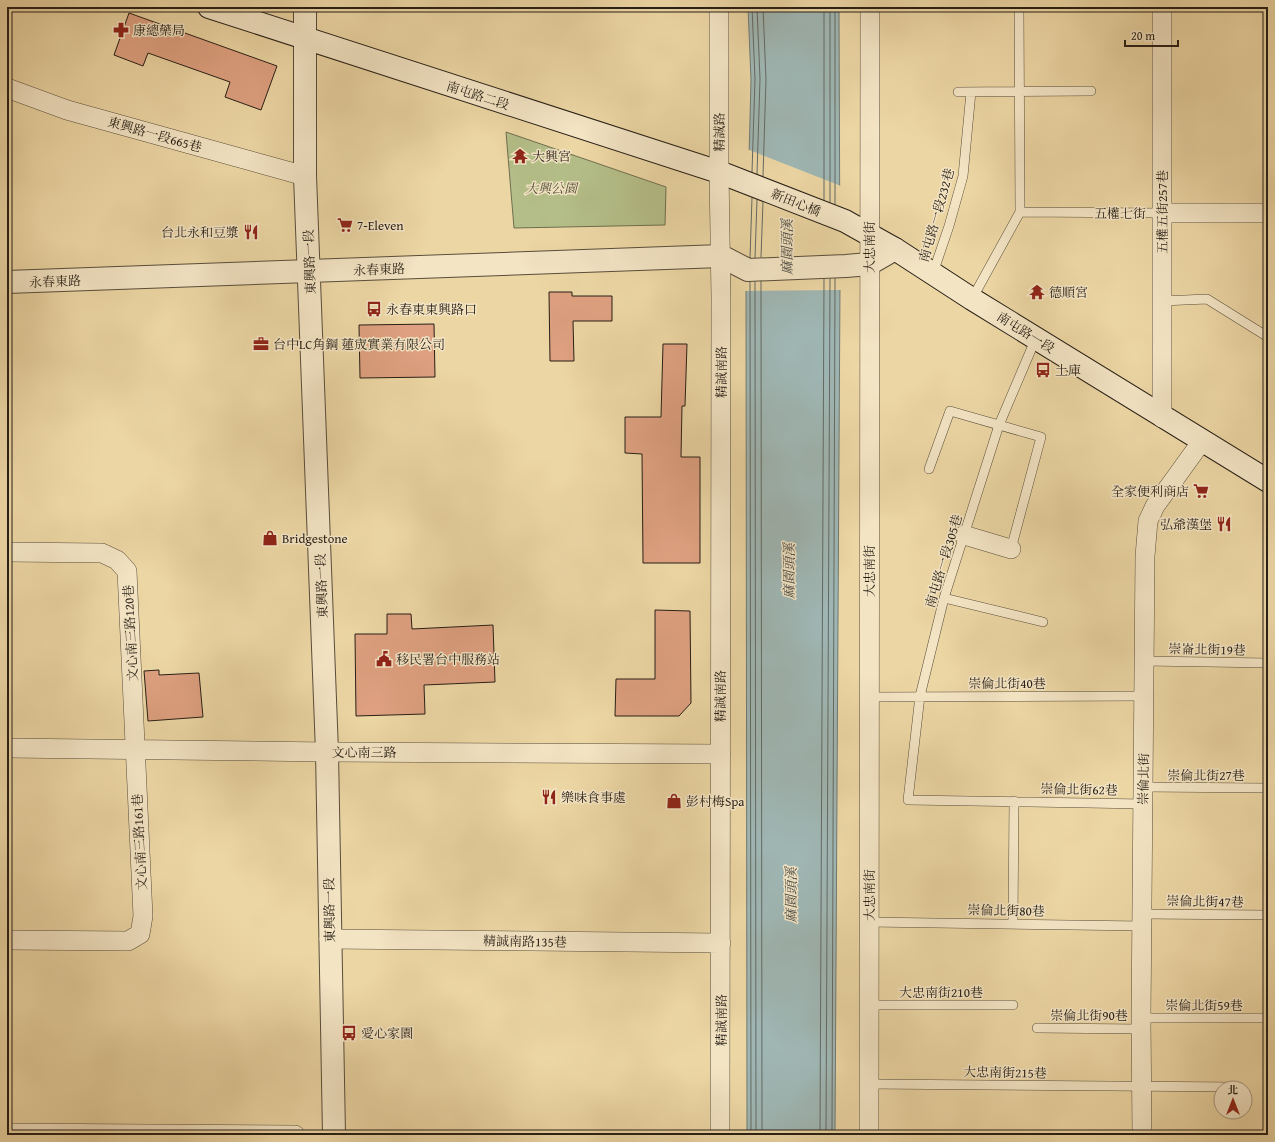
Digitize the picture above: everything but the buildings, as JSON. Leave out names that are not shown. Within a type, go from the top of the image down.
[{"type":"street","name":"南屯路二段","points":[[209,7],[748,182]]},
{"type":"street","name":"東興路一段","points":[[305,7],[305,176],[327,752],[329,939],[334,1135]]},
{"type":"street","name":"精誠路","points":[[719,7],[719,172],[721,256]]},
{"type":"street","name":"大忠南街","points":[[869,1135],[870,7]]},
{"type":"street","name":"五權五街257巷","points":[[1162,7],[1162,418]]},
{"type":"street","name":"東興路一段665巷","points":[[7,88],[67,110],[305,176]]},
{"type":"street","name":"新田心橋","points":[[748,182],[845,221]]},
{"type":"street","name":"五權七街","points":[[1162,213],[1268,213]]},
{"type":"street","name":"南屯路一段","points":[[845,221],[895,249],[1162,418],[1267,479]]},
{"type":"street","points":[[869,264],[895,249]]},
{"type":"street","name":"永春東路","points":[[7,282],[721,256],[748,270],[869,264]]},
{"type":"street","name":"精誠南路","points":[[720,1135],[721,256]]},
{"type":"street","name":"崇倫北街","points":[[1142,1135],[1141,1024],[1143,796],[1148,521],[1155,506],[1202,441]]},
{"type":"street","points":[[964,535],[1011,549]]},
{"type":"street","name":"文心南三路120巷","points":[[7,552],[102,553],[117,560],[127,571],[135,749]]},
{"type":"street","name":"文心南三路","points":[[7,748],[327,752],[721,754]]},
{"type":"street","name":"文心南三路161巷","points":[[7,940],[128,941],[140,934],[143,916],[135,749]]},
{"type":"street","name":"精誠南路135巷","points":[[329,939],[721,943]]},
{"type":"street","points":[[7,1133],[295,1135]]},
{"type":"lane","points":[[972,299],[1020,212],[1019,7]]},
{"type":"lane","points":[[958,92],[1091,91]]},
{"type":"lane","name":"南屯路一段232巷","points":[[933,273],[949,226],[963,176],[971,92]]},
{"type":"lane","name":"五權七街","points":[[1020,212],[1162,213]]},
{"type":"lane","points":[[1162,301],[1207,299],[1268,337]]},
{"type":"lane","name":"南屯路一段305巷","points":[[908,800],[920,696],[944,598],[1000,425],[1036,338]]},
{"type":"lane","points":[[929,469],[950,410],[1041,437],[1011,549]]},
{"type":"lane","points":[[944,598],[1043,622]]},
{"type":"lane","name":"崇崙北街19巷","points":[[1145,661],[1268,663]]},
{"type":"lane","name":"崇倫北街40巷","points":[[869,696],[1145,696]]},
{"type":"lane","name":"崇倫北街27巷","points":[[1143,796],[1268,788]]},
{"type":"lane","name":"崇倫北街62巷","points":[[908,800],[1014,801],[1143,796]]},
{"type":"lane","points":[[1013,923],[1014,801]]},
{"type":"lane","name":"崇倫北街47巷","points":[[1142,920],[1268,915]]},
{"type":"lane","name":"崇倫北街80巷","points":[[869,922],[1013,923],[1142,920]]},
{"type":"lane","name":"大忠南街210巷","points":[[869,1005],[1013,1005]]},
{"type":"lane","name":"崇倫北街59巷","points":[[1141,1024],[1268,1018]]},
{"type":"lane","name":"崇倫北街90巷","points":[[1037,1028],[1141,1024]]},
{"type":"lane","name":"大忠南街215巷","points":[[869,1084],[1213,1087]]},
{"type":"green space","name":"大興公園","points":[[506,132],[666,187],[665,225],[514,228]]},
{"type":"water","name":"麻園頭溪","points":[[748,7],[839,7],[840,283],[835,1135],[747,1135],[746,271],[751,80]]},
{"type":"pier","points":[[747,149],[841,186],[842,290],[744,291]]},
{"type":"place","name":"康總藥局","points":[[121,30]]},
{"type":"place","name":"大興宮","points":[[520,156]]},
{"type":"place","name":"7-Eleven","points":[[345,225]]},
{"type":"place","name":"台北永和豆漿","points":[[251,232]]},
{"type":"place","name":"德順宮","points":[[1037,292]]},
{"type":"place","name":"永春東東興路口","points":[[374,309]]},
{"type":"place","name":"台中LC角鋼 蓮宬實業有限公司","points":[[261,344]]},
{"type":"place","name":"土庫","points":[[1043,370]]},
{"type":"place","name":"全家便利商店","points":[[1201,491]]},
{"type":"place","name":"弘爺漢堡","points":[[1224,524]]},
{"type":"place","name":"Bridgestone","points":[[270,538]]},
{"type":"place","name":"移民署台中服務站","points":[[384,659]]},
{"type":"place","name":"樂味食事處","points":[[549,797]]},
{"type":"place","name":"彭村梅Spa","points":[[674,801]]},
{"type":"place","name":"愛心家園","points":[[349,1033]]}]
